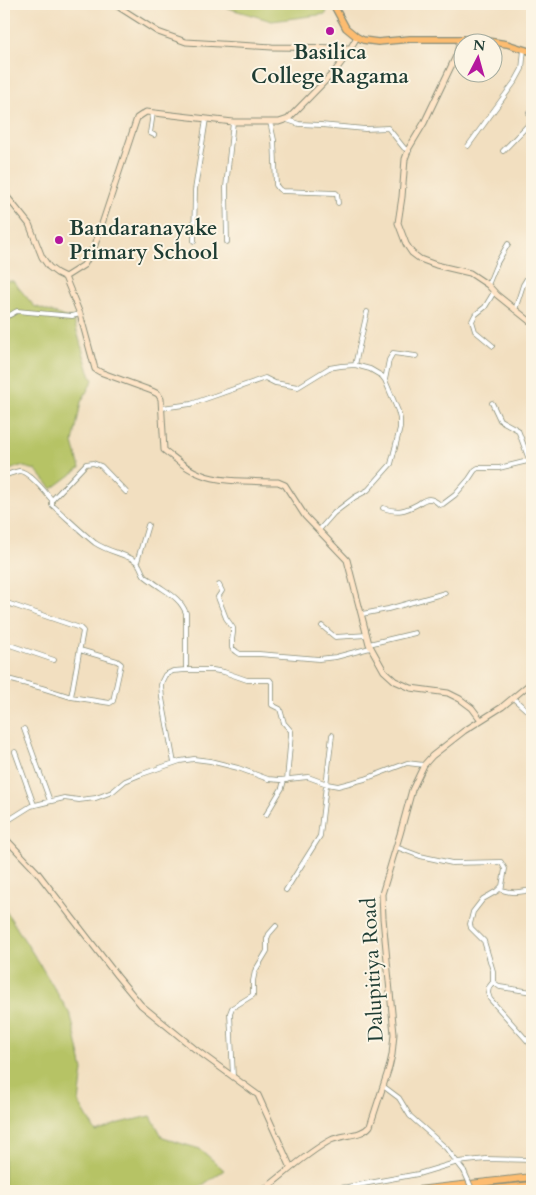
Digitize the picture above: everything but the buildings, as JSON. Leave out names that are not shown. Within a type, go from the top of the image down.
[{"type":"highway","points":[[409,1191],[532,1177]]},
{"type":"highway","points":[[473,1191],[532,1185]]},
{"type":"main road","points":[[333,4],[346,28],[356,37],[363,40],[378,42],[410,39],[454,39]]},
{"type":"main road","points":[[504,43],[532,52]]},
{"type":"street","points":[[114,4],[158,32],[186,42],[272,47],[351,48]]},
{"type":"street","points":[[4,194],[29,224],[42,257],[49,267],[57,273],[66,276],[84,265],[95,245],[137,118],[146,112],[233,122],[279,122],[287,120],[335,71],[351,48],[356,37]]},
{"type":"street","points":[[468,146],[516,80],[522,69],[524,49]]},
{"type":"street","points":[[454,60],[424,123],[408,151],[405,160],[398,223],[406,244],[412,253],[420,259],[470,273],[488,285],[532,323]]},
{"type":"street","points":[[153,113],[150,133],[154,135]]},
{"type":"street","points":[[503,151],[532,120],[529,113]]},
{"type":"street","points":[[194,241],[195,190],[206,119]]},
{"type":"street","points":[[287,120],[299,124],[365,129],[388,128],[408,151]]},
{"type":"street","points":[[227,242],[226,187],[233,122]]},
{"type":"street","points":[[270,122],[274,140],[276,185],[279,189],[282,191],[336,193],[338,194],[338,203]]},
{"type":"street","points":[[488,285],[497,263],[508,244]]},
{"type":"street","points":[[515,310],[523,285],[532,270]]},
{"type":"street","points":[[66,276],[80,314],[96,369],[152,390],[161,399],[164,450],[184,466],[201,475],[228,480],[278,482],[285,484],[305,516],[347,560],[366,635],[384,670],[395,681],[411,688],[448,693],[460,699],[472,708],[481,720]]},
{"type":"street","points":[[493,346],[474,331],[472,321],[485,307],[494,292]]},
{"type":"street","points":[[4,316],[9,316],[14,312],[72,316],[80,314]]},
{"type":"street","points":[[355,366],[367,312]]},
{"type":"street","points":[[385,380],[389,360],[393,353],[416,356]]},
{"type":"street","points":[[162,408],[190,404],[264,378],[275,383],[298,387],[329,368],[341,366],[370,369],[382,376],[400,419],[400,428],[391,464],[368,490],[334,513],[318,530]]},
{"type":"street","points":[[384,508],[393,512],[401,511],[427,498],[433,499],[440,505],[455,495],[478,468],[499,468],[531,461],[518,430],[500,420],[492,403]]},
{"type":"street","points":[[52,500],[86,464],[93,463],[101,466],[126,492]]},
{"type":"street","points":[[4,476],[18,471],[24,472],[52,500],[52,505],[95,543],[103,548],[132,558],[142,568],[144,575],[164,591],[176,597],[186,613],[186,670]]},
{"type":"street","points":[[137,562],[148,525]]},
{"type":"street","points":[[220,584],[222,591],[218,597],[226,618],[233,628],[232,648],[240,654],[319,659],[336,657],[415,633]]},
{"type":"street","points":[[362,614],[388,609],[445,593]]},
{"type":"street","points":[[4,602],[84,631],[72,696]]},
{"type":"street","points":[[322,626],[335,637],[366,635]]},
{"type":"street","points":[[4,643],[54,660]]},
{"type":"street","points":[[4,678],[72,696],[110,703],[113,701],[121,664],[117,661],[80,650]]},
{"type":"street","points":[[174,763],[162,698],[161,686],[166,675],[186,670],[224,672],[247,680],[270,680],[272,683],[272,705],[280,709],[284,723],[292,734],[285,780],[266,815]]},
{"type":"street","name":"Dalupitiya Road","points":[[262,1191],[329,1141],[337,1137],[367,1130],[370,1126],[390,1068],[394,1034],[382,894],[412,790],[424,765],[437,751],[502,707],[532,682]]},
{"type":"street","points":[[513,698],[532,714]]},
{"type":"street","points":[[24,729],[50,801]]},
{"type":"street","points":[[286,890],[320,836],[332,735]]},
{"type":"street","points":[[15,752],[34,805]]},
{"type":"street","points":[[4,823],[34,805],[64,798],[79,800],[96,798],[112,792],[125,781],[159,767],[194,759],[238,768],[268,779],[285,780],[308,777],[338,786],[365,779],[407,763],[424,765]]},
{"type":"street","points":[[4,837],[37,872],[141,1005],[195,1049],[258,1095],[292,1168]]},
{"type":"street","points":[[396,847],[420,856],[452,863],[501,862],[505,869],[502,886],[497,892],[483,898],[473,912],[470,924],[484,941],[493,972],[493,982],[488,988],[490,999],[532,1046]]},
{"type":"street","points":[[500,889],[506,892],[532,890]]},
{"type":"street","points":[[234,1077],[230,1013],[232,1008],[253,995],[253,981],[267,951],[269,934],[276,926]]},
{"type":"street","points":[[493,982],[500,987],[532,992]]},
{"type":"street","points":[[383,1086],[399,1098],[410,1116],[446,1148],[464,1171],[473,1191]]},
{"type":"street","points":[[315,1191],[356,1186],[418,1174],[458,1162],[486,1159],[532,1160]]},
{"type":"green space","points":[[214,4],[325,4],[327,9],[326,14],[272,21]]},
{"type":"green space","points":[[4,281],[13,281],[34,306],[73,318],[93,380],[81,402],[73,443],[80,468],[52,489],[36,470],[20,466],[4,472]]},
{"type":"green space","points":[[4,908],[71,1016],[83,1070],[79,1103],[96,1132],[119,1123],[151,1116],[163,1138],[200,1149],[224,1170],[194,1191],[4,1191]]},
{"type":"place","name":"Basilica College Ragama","points":[[330,31]]},
{"type":"place","name":"Bandaranayake Primary School","points":[[59,240]]}]
